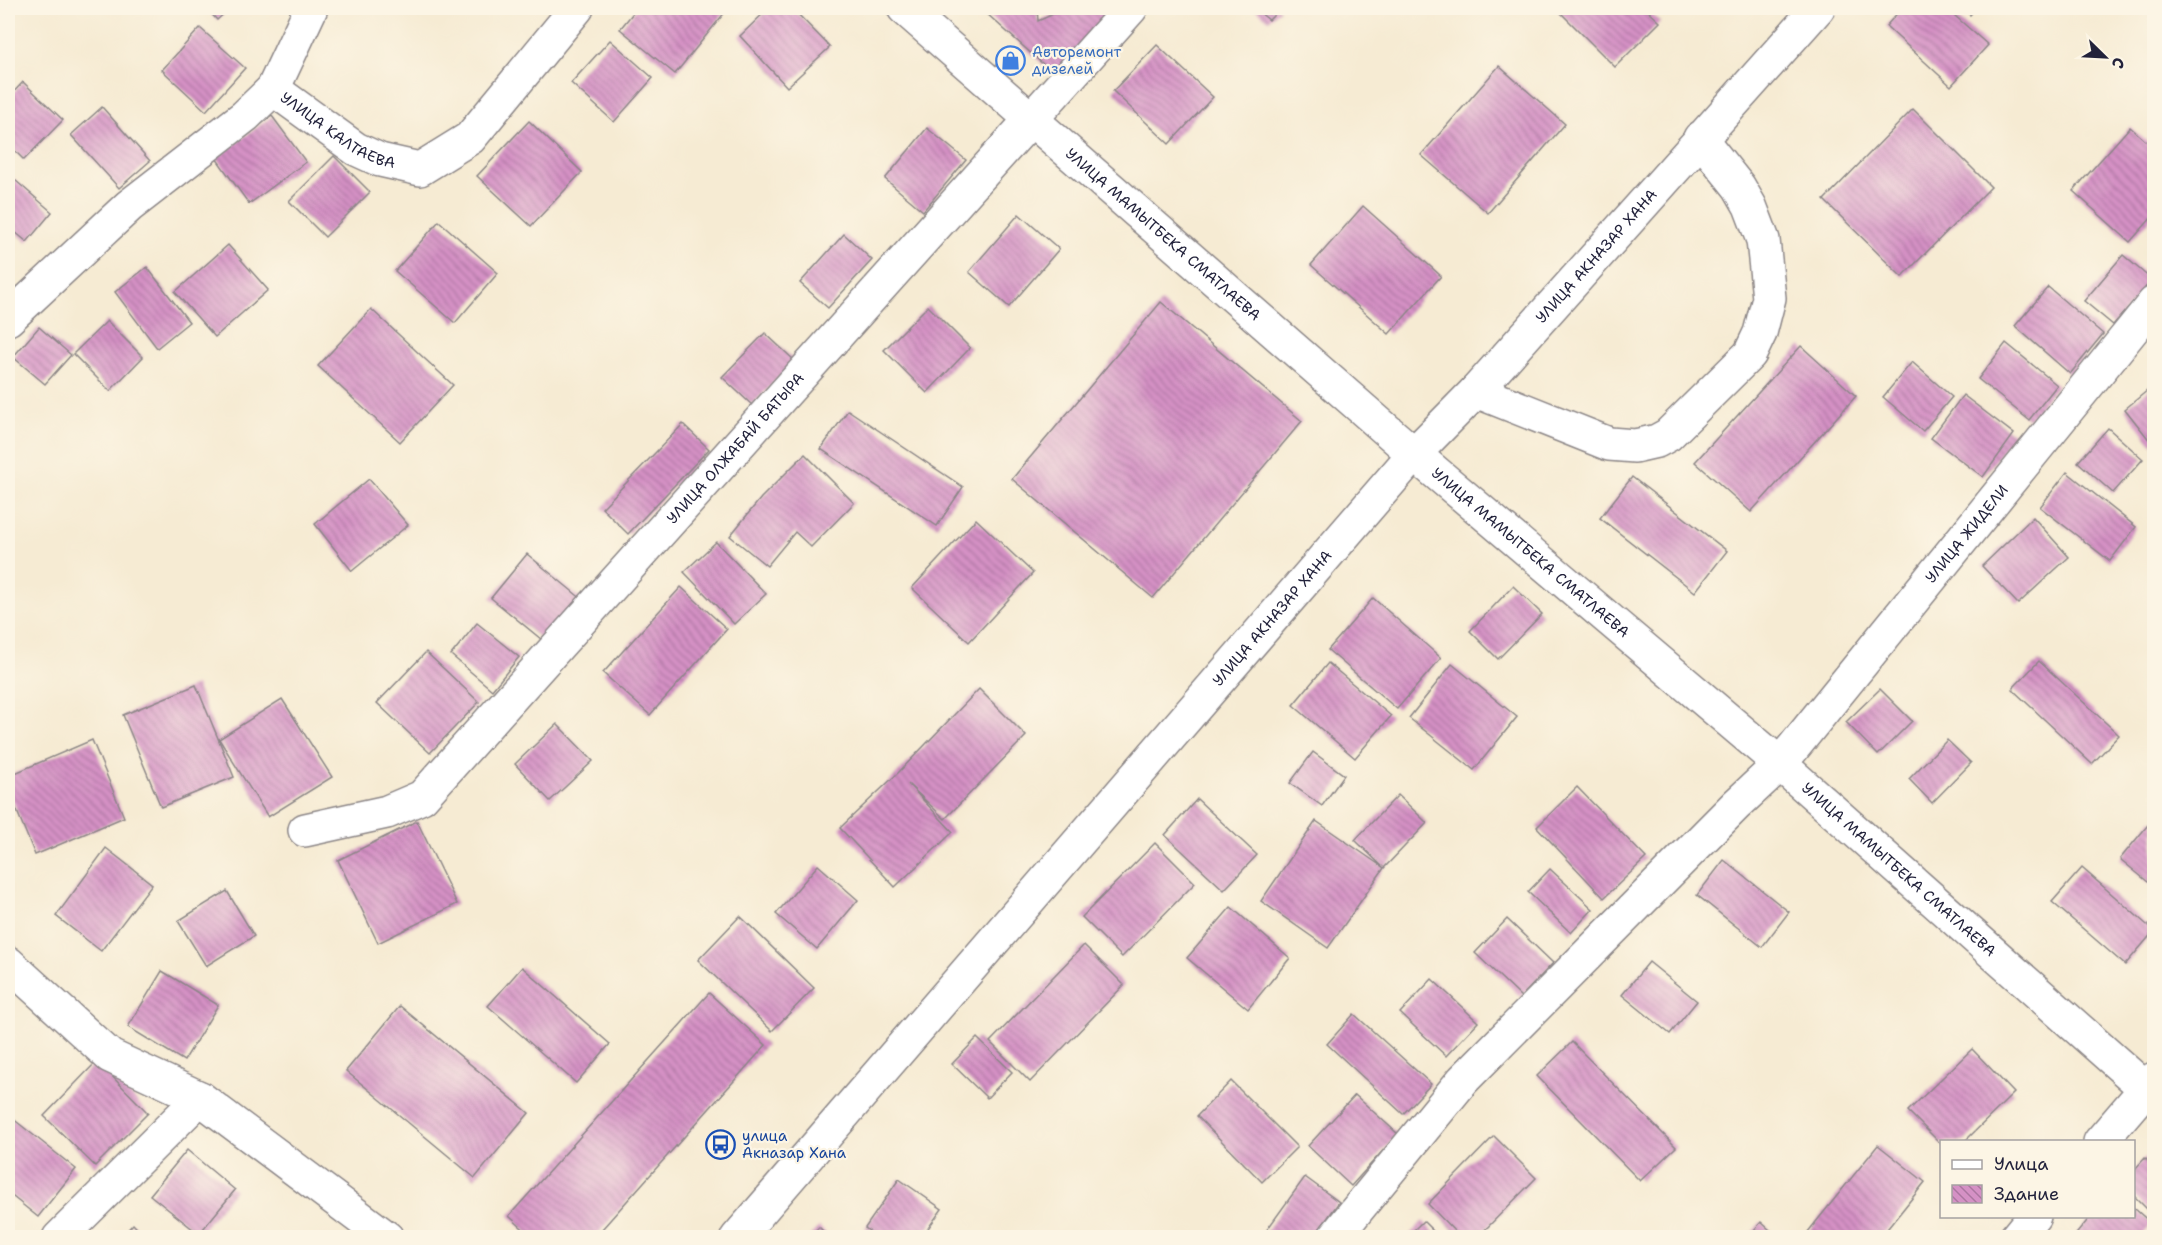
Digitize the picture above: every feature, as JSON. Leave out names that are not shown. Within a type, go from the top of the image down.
[{"type":"street","points":[[273,90],[311,8]]},
{"type":"street","name":"УЛИЦА КАЛТАЕВА","points":[[8,319],[129,206],[245,116],[273,90],[356,149],[380,160],[420,169],[470,138],[577,8]]},
{"type":"street","name":"УЛИЦА МАМЫТБЕКА СМАТЛАЕВА","points":[[904,8],[1414,454],[1780,764],[2152,1088]]},
{"type":"street","name":"УЛИЦА ОЛЖАБАЙ БАТЫРА","points":[[305,830],[387,813],[422,797],[1131,8]]},
{"type":"street","name":"УЛИЦА АКНАЗАР ХАНА","points":[[737,1238],[1414,454],[1476,391],[1818,8]]},
{"type":"street","points":[[1476,391],[1609,444],[1635,446],[1657,441],[1668,435],[1750,354],[1760,333],[1769,298],[1763,240],[1750,206],[1739,187],[1700,138]]},
{"type":"street","name":"УЛИЦА ЖИДЕЛИ","points":[[1334,1238],[1463,1080],[1728,813],[1780,764],[2154,303]]},
{"type":"street","points":[[8,963],[110,1056],[200,1098],[387,1238]]},
{"type":"street","points":[[2102,1140],[2152,1088]]},
{"type":"street","points":[[59,1238],[200,1098]]},
{"type":"street","points":[[2016,1238],[2032,1218]]},
{"type":"building","points":[[206,8],[230,8],[217,20]]},
{"type":"building","points":[[637,8],[721,8],[726,11],[675,74],[620,29]]},
{"type":"building","points":[[769,8],[792,8],[830,47],[787,87],[740,36]]},
{"type":"building","points":[[990,8],[1037,8],[1038,21],[1067,8],[1115,8],[1055,75],[985,12]]},
{"type":"building","points":[[1254,8],[1281,8],[1269,20]]},
{"type":"building","points":[[1556,8],[1645,8],[1660,22],[1615,67]]},
{"type":"building","points":[[1902,8],[1946,8],[1988,45],[1951,86],[1886,26]]},
{"type":"building","points":[[1961,8],[1976,8],[1970,15]]},
{"type":"building","points":[[200,28],[245,68],[206,111],[162,70]]},
{"type":"building","points":[[610,40],[653,78],[614,122],[571,83]]},
{"type":"building","points":[[1157,45],[1213,97],[1169,144],[1113,91]]},
{"type":"building","points":[[1499,66],[1565,124],[1488,213],[1421,155]]},
{"type":"building","points":[[23,82],[63,120],[24,160],[8,144],[8,98]]},
{"type":"building","points":[[102,107],[150,161],[119,188],[71,135]]},
{"type":"building","points":[[1913,109],[1991,187],[1902,277],[1824,200]]},
{"type":"building","points":[[272,116],[306,162],[249,204],[216,158]]},
{"type":"building","points":[[529,121],[582,172],[531,226],[477,176]]},
{"type":"building","points":[[2130,127],[2154,148],[2154,215],[2130,242],[2073,191]]},
{"type":"building","points":[[927,128],[966,160],[923,211],[885,179]]},
{"type":"building","points":[[334,156],[370,192],[325,237],[289,201]]},
{"type":"building","points":[[8,174],[52,212],[27,242],[8,226]]},
{"type":"building","points":[[1363,206],[1441,276],[1389,334],[1311,265]]},
{"type":"building","points":[[1019,214],[1059,249],[1009,307],[969,272]]},
{"type":"building","points":[[439,221],[498,273],[455,323],[395,271]]},
{"type":"building","points":[[844,234],[872,260],[828,308],[800,283]]},
{"type":"building","points":[[228,245],[268,290],[215,337],[175,292]]},
{"type":"building","points":[[2123,255],[2152,280],[2113,325],[2084,301]]},
{"type":"building","points":[[147,267],[189,322],[157,348],[115,292]]},
{"type":"building","points":[[2048,287],[2103,334],[2070,374],[2015,326]]},
{"type":"building","points":[[1161,302],[1302,421],[1153,598],[1012,479]]},
{"type":"building","points":[[928,306],[970,348],[927,393],[884,350]]},
{"type":"building","points":[[371,309],[453,385],[400,442],[318,366]]},
{"type":"building","points":[[107,321],[143,357],[110,391],[73,354]]},
{"type":"building","points":[[39,327],[71,355],[45,384],[13,357]]},
{"type":"building","points":[[765,333],[795,361],[752,405],[722,377]]},
{"type":"building","points":[[2006,343],[2057,385],[2029,420],[1978,379]]},
{"type":"building","points":[[1801,346],[1856,396],[1751,512],[1695,462]]},
{"type":"building","points":[[1912,362],[1952,397],[1923,431],[1883,397]]},
{"type":"building","points":[[2154,385],[2154,446],[2125,409]]},
{"type":"building","points":[[1963,395],[2014,434],[1983,477],[1931,438]]},
{"type":"building","points":[[848,410],[963,487],[937,526],[821,449]]},
{"type":"building","points":[[683,424],[709,449],[628,534],[602,508]]},
{"type":"building","points":[[2108,428],[2143,459],[2113,493],[2078,462]]},
{"type":"building","points":[[805,454],[854,503],[811,547],[795,532],[767,566],[730,536],[761,498]]},
{"type":"building","points":[[2067,472],[2136,527],[2110,561],[2040,507]]},
{"type":"building","points":[[1632,477],[1727,551],[1695,592],[1600,518]]},
{"type":"building","points":[[369,479],[408,525],[352,571],[315,524]]},
{"type":"building","points":[[2033,517],[2069,557],[2018,604],[1982,566]]},
{"type":"building","points":[[976,519],[1033,573],[969,642],[912,588]]},
{"type":"building","points":[[716,542],[766,594],[734,624],[684,572]]},
{"type":"building","points":[[527,554],[583,600],[547,644],[491,598]]},
{"type":"building","points":[[1513,586],[1542,614],[1498,659],[1470,631]]},
{"type":"building","points":[[681,587],[727,629],[650,715],[603,673]]},
{"type":"building","points":[[1373,598],[1441,658],[1397,709],[1328,650]]},
{"type":"building","points":[[477,623],[519,657],[492,690],[451,655]]},
{"type":"building","points":[[426,652],[479,702],[430,753],[377,703]]},
{"type":"building","points":[[2039,661],[2119,735],[2092,764],[2012,689]]},
{"type":"building","points":[[1328,663],[1391,716],[1355,758],[1293,705]]},
{"type":"building","points":[[1452,664],[1517,717],[1474,770],[1409,718]]},
{"type":"building","points":[[196,685],[234,777],[161,807],[123,715]]},
{"type":"building","points":[[979,689],[1026,736],[945,819],[908,784],[953,832],[895,887],[840,828],[898,773]]},
{"type":"building","points":[[1880,689],[1912,721],[1878,755],[1846,722]]},
{"type":"building","points":[[282,699],[332,777],[268,817],[219,739]]},
{"type":"building","points":[[557,724],[593,761],[550,801],[515,764]]},
{"type":"building","points":[[92,740],[124,817],[35,855],[8,789],[8,776]]},
{"type":"building","points":[[1947,740],[1971,763],[1932,803],[1909,779]]},
{"type":"building","points":[[1313,752],[1344,775],[1322,806],[1290,783]]},
{"type":"building","points":[[1577,787],[1646,858],[1604,898],[1537,827]]},
{"type":"building","points":[[1398,795],[1427,823],[1384,868],[1355,840]]},
{"type":"building","points":[[1197,799],[1257,855],[1224,890],[1165,835]]},
{"type":"building","points":[[2152,820],[2154,822],[2154,887],[2120,859]]},
{"type":"building","points":[[417,821],[457,904],[378,943],[338,860]]},
{"type":"building","points":[[1316,821],[1384,868],[1328,948],[1261,901]]},
{"type":"building","points":[[1155,843],[1195,883],[1122,957],[1082,917]]},
{"type":"building","points":[[106,848],[152,884],[101,951],[56,916]]},
{"type":"building","points":[[1724,860],[1789,912],[1762,947],[1697,895]]},
{"type":"building","points":[[818,865],[858,900],[817,949],[776,914]]},
{"type":"building","points":[[2082,868],[2154,931],[2125,965],[2052,902]]},
{"type":"building","points":[[1550,869],[1593,909],[1571,933],[1528,892]]},
{"type":"building","points":[[227,891],[254,936],[206,966],[178,921]]},
{"type":"building","points":[[1231,907],[1290,958],[1248,1009],[1187,958]]},
{"type":"building","points":[[740,916],[814,988],[772,1031],[698,960]]},
{"type":"building","points":[[1507,919],[1553,963],[1521,997],[1475,953]]},
{"type":"building","points":[[1084,945],[1124,985],[1030,1082],[990,1042]]},
{"type":"building","points":[[1649,962],[1697,1001],[1670,1034],[1622,995]]},
{"type":"building","points":[[522,967],[610,1044],[576,1083],[488,1006]]},
{"type":"building","points":[[162,971],[218,1005],[184,1061],[128,1027]]},
{"type":"building","points":[[1432,979],[1478,1022],[1446,1056],[1400,1013]]},
{"type":"building","points":[[709,993],[766,1045],[594,1238],[533,1238],[509,1216]]},
{"type":"building","points":[[400,1006],[529,1113],[475,1178],[346,1071]]},
{"type":"building","points":[[1354,1014],[1431,1084],[1403,1114],[1327,1044]]},
{"type":"building","points":[[977,1038],[1012,1072],[987,1098],[952,1064]]},
{"type":"building","points":[[1572,1042],[1676,1147],[1640,1181],[1537,1076]]},
{"type":"building","points":[[1972,1049],[2014,1093],[1966,1140],[1940,1140],[1940,1143],[1908,1111]]},
{"type":"building","points":[[97,1061],[148,1113],[95,1166],[44,1116]]},
{"type":"building","points":[[1231,1081],[1297,1147],[1262,1182],[1197,1116]]},
{"type":"building","points":[[1355,1095],[1398,1134],[1351,1186],[1308,1146]]},
{"type":"building","points":[[12,1118],[76,1169],[38,1217],[8,1193],[8,1124]]},
{"type":"building","points":[[1494,1136],[1536,1178],[1477,1238],[1461,1238],[1428,1204]]},
{"type":"building","points":[[1878,1145],[1925,1182],[1880,1238],[1803,1238]]},
{"type":"building","points":[[187,1150],[235,1190],[199,1234],[150,1195]]},
{"type":"building","points":[[2145,1158],[2154,1167],[2154,1216],[2135,1197],[2135,1169]]},
{"type":"building","points":[[1305,1177],[1339,1202],[1313,1238],[1261,1238]]},
{"type":"building","points":[[899,1179],[942,1209],[921,1238],[879,1238],[865,1228]]},
{"type":"building","points":[[2135,1209],[2152,1224],[2140,1238],[2073,1238],[2089,1218],[2135,1218]]},
{"type":"building","points":[[1423,1221],[1440,1238],[1406,1238]]},
{"type":"building","points":[[1761,1222],[1779,1238],[1747,1238]]},
{"type":"building","points":[[133,1224],[146,1238],[120,1238]]},
{"type":"building","points":[[819,1227],[830,1238],[808,1238]]},
{"type":"place","name":"Авторемонт дизелей","points":[[1011,61]]},
{"type":"place","name":"улица Акназар Хана","points":[[721,1145]]}]
